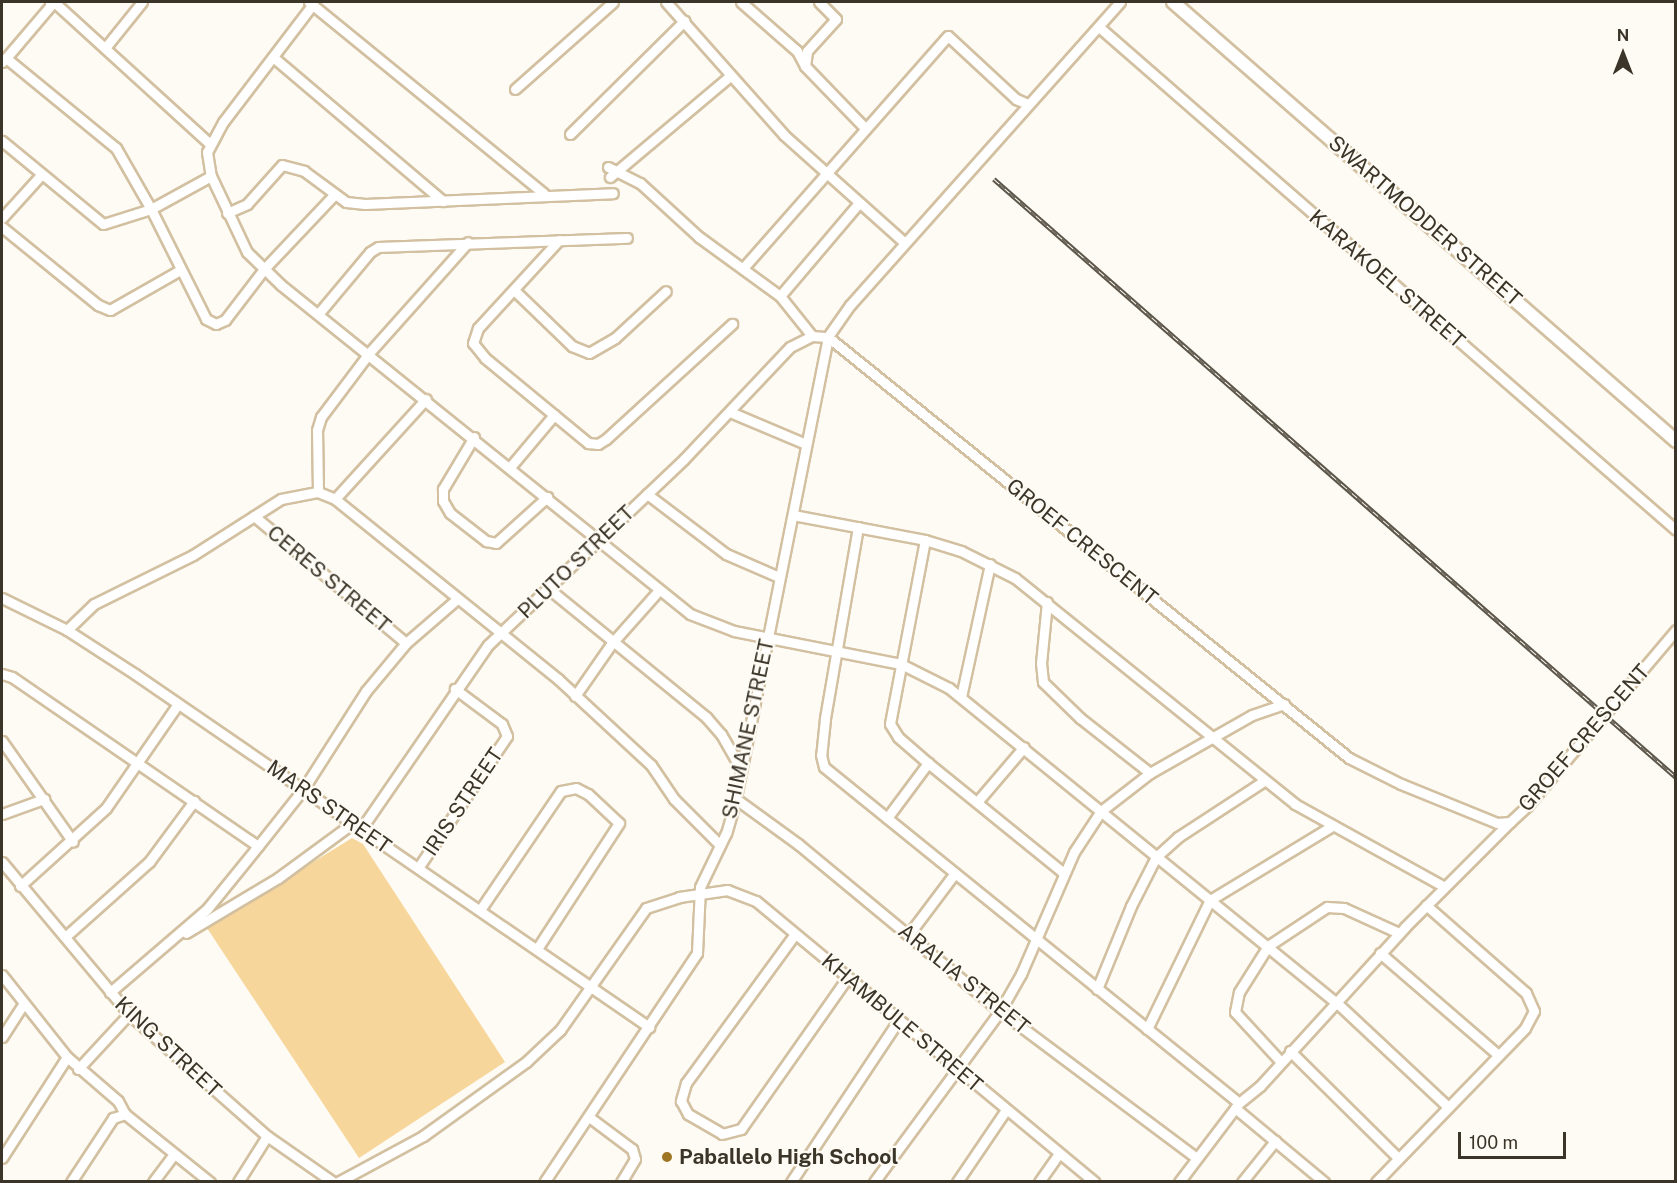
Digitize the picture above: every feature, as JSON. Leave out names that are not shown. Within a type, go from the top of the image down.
[{"type":"main road","name":"SWARTMODDER STREET","points":[[1173,2],[1676,441]]},
{"type":"street","points":[[209,143],[52,2],[4,60],[116,148],[151,209],[206,319],[216,324],[225,320],[264,269],[335,194]]},
{"type":"street","points":[[105,48],[142,2]]},
{"type":"street","points":[[515,89],[613,2]]},
{"type":"street","points":[[666,2],[730,76],[824,173],[905,243]]},
{"type":"street","points":[[741,2],[797,51],[805,66],[865,128]]},
{"type":"street","points":[[805,66],[807,51],[837,19],[819,2]]},
{"type":"street","points":[[227,213],[247,204],[282,165],[304,171],[346,202],[365,204],[544,194],[611,181],[640,183],[699,237],[744,267],[780,296],[812,336],[828,337],[845,311],[1120,2]]},
{"type":"street","points":[[544,194],[311,3],[209,143],[207,159],[211,176],[227,213],[247,252],[264,269],[511,466],[659,590],[703,621],[767,638],[901,664],[925,674],[961,697],[1337,1003],[1448,1107]]},
{"type":"street","points":[[570,134],[684,21]]},
{"type":"street","name":"KARAKOEL STREET","points":[[1099,27],[1676,530]]},
{"type":"street","points":[[744,267],[824,173],[948,36],[1016,99],[1028,104]]},
{"type":"street","points":[[273,57],[443,201]]},
{"type":"street","points":[[445,108],[541,196],[611,181],[730,76]]},
{"type":"street","points":[[2,141],[102,224],[111,225],[151,209],[211,176]]},
{"type":"street","points":[[2,218],[41,175]]},
{"type":"street","points":[[780,296],[858,204]]},
{"type":"street","points":[[2,227],[98,305],[110,310],[180,270]]},
{"type":"street","points":[[319,313],[370,252],[378,247],[627,238]]},
{"type":"street","points":[[559,240],[478,327],[473,343],[485,358],[588,443],[601,443],[732,324]]},
{"type":"street","points":[[318,492],[318,423],[370,352],[468,242]]},
{"type":"street","points":[[514,290],[572,346],[589,352],[615,338],[666,291]]},
{"type":"street","name":"PLUTO STREET","points":[[357,826],[480,654],[601,541],[730,412],[790,347],[812,336]]},
{"type":"street","name":"SHIMANE STREET","points":[[544,1182],[697,953],[699,894],[736,799],[828,337]]},
{"type":"street","name":"GROEF CRESCENT","points":[[828,337],[1349,758],[1377,774],[1497,823],[1510,822],[1676,630]]},
{"type":"street","points":[[335,499],[426,399]]},
{"type":"street","points":[[730,412],[806,444]]},
{"type":"street","points":[[511,466],[554,415]]},
{"type":"street","points":[[474,436],[443,489],[442,501],[450,513],[486,541],[496,543],[547,497]]},
{"type":"street","points":[[67,630],[94,604],[193,555],[281,499],[318,492],[335,499],[575,696],[651,765],[674,799],[720,845]]},
{"type":"street","points":[[647,494],[726,554],[779,577]]},
{"type":"street","points":[[793,514],[925,540],[990,564],[1047,602],[1264,780],[1332,826],[1443,886]]},
{"type":"street","name":"CERES STREET","points":[[178,936],[207,909],[304,788],[366,691],[406,643],[254,516]]},
{"type":"street","points":[[858,527],[836,652],[822,761],[833,776],[1147,1029],[1324,1182]]},
{"type":"street","points":[[925,540],[890,724],[898,737],[928,763],[1064,873]]},
{"type":"street","points":[[961,697],[990,564]]},
{"type":"street","points":[[549,589],[612,643],[706,717],[721,734],[741,769]]},
{"type":"street","points":[[575,696],[612,643],[659,590]]},
{"type":"street","name":"MARS STREET","points":[[2,598],[67,630],[304,788],[649,1027]]},
{"type":"street","points":[[406,643],[456,600]]},
{"type":"street","points":[[1047,602],[1041,663],[1043,682],[1080,718],[1150,773]]},
{"type":"street","points":[[2,674],[12,677],[258,846]]},
{"type":"street","name":"IRIS STREET","points":[[418,868],[507,736],[502,724],[455,689]]},
{"type":"street","points":[[20,886],[73,842],[106,808],[178,704]]},
{"type":"street","points":[[874,1182],[955,1068],[1000,1011],[1021,974],[1034,938],[1064,873],[1101,812],[1150,773],[1265,708],[1284,704]]},
{"type":"street","points":[[2,741],[73,842]]},
{"type":"street","points":[[976,802],[1024,747]]},
{"type":"street","points":[[887,818],[928,763]]},
{"type":"street","points":[[1097,989],[1131,906],[1156,857],[1178,837],[1264,780]]},
{"type":"street","points":[[480,910],[561,791],[571,787],[588,794],[619,823],[537,949]]},
{"type":"street","points":[[2,814],[44,799]]},
{"type":"street","name":"ARALIA STREET","points":[[736,799],[909,934],[1000,1011],[1195,1157]]},
{"type":"street","points":[[64,937],[149,862],[194,801]]},
{"type":"street","points":[[1179,1182],[1195,1157],[1237,1106],[1337,1003],[1443,886],[1510,822]]},
{"type":"street","points":[[110,992],[178,936],[211,921],[357,826]]},
{"type":"street","points":[[1147,1029],[1210,900],[1332,826]]},
{"type":"street","name":"KING STREET","points":[[2,862],[129,1014],[267,1136],[321,1178],[333,1182]]},
{"type":"street","points":[[708,871],[719,891]]},
{"type":"street","points":[[909,934],[955,873]]},
{"type":"street","name":"KHAMBULE STREET","points":[[339,1182],[423,1136],[472,1104],[560,1030],[646,909],[699,894],[719,891],[749,897],[1095,1182]]},
{"type":"street","points":[[1376,1182],[1531,1020],[1532,999],[1426,905]]},
{"type":"street","points":[[1281,1062],[1235,1012],[1239,992],[1268,946],[1327,907],[1344,908],[1399,933]]},
{"type":"street","points":[[795,934],[686,1083],[681,1101],[688,1114],[722,1134],[741,1129],[847,978]]},
{"type":"street","points":[[1380,953],[1498,1055]]},
{"type":"street","points":[[2,975],[78,1069],[118,1101],[125,1114],[210,1182]]},
{"type":"street","points":[[2,1037],[24,1003]]},
{"type":"street","points":[[78,1069],[129,1014]]},
{"type":"street","points":[[791,1182],[898,1021]]},
{"type":"street","points":[[1290,1051],[1398,1158]]},
{"type":"street","points":[[2,1158],[67,1057]]},
{"type":"street","points":[[957,1182],[1006,1110]]},
{"type":"street","points":[[71,1182],[113,1118],[125,1114]]},
{"type":"street","points":[[589,1117],[634,1152],[633,1163],[621,1182]]},
{"type":"street","points":[[238,1182],[267,1136]]},
{"type":"street","points":[[1242,1182],[1275,1141]]},
{"type":"street","points":[[1039,1182],[1059,1153]]},
{"type":"street","points":[[153,1182],[174,1154]]},
{"type":"street","points":[[1307,1182],[1314,1173]]},
{"type":"shaded area","points":[[352,838],[363,844],[505,1062],[359,1158],[207,928]]},
{"type":"railway","points":[[994,179],[1676,777]]},
{"type":"place","name":"Paballelo High School","points":[[667,1157]]}]
